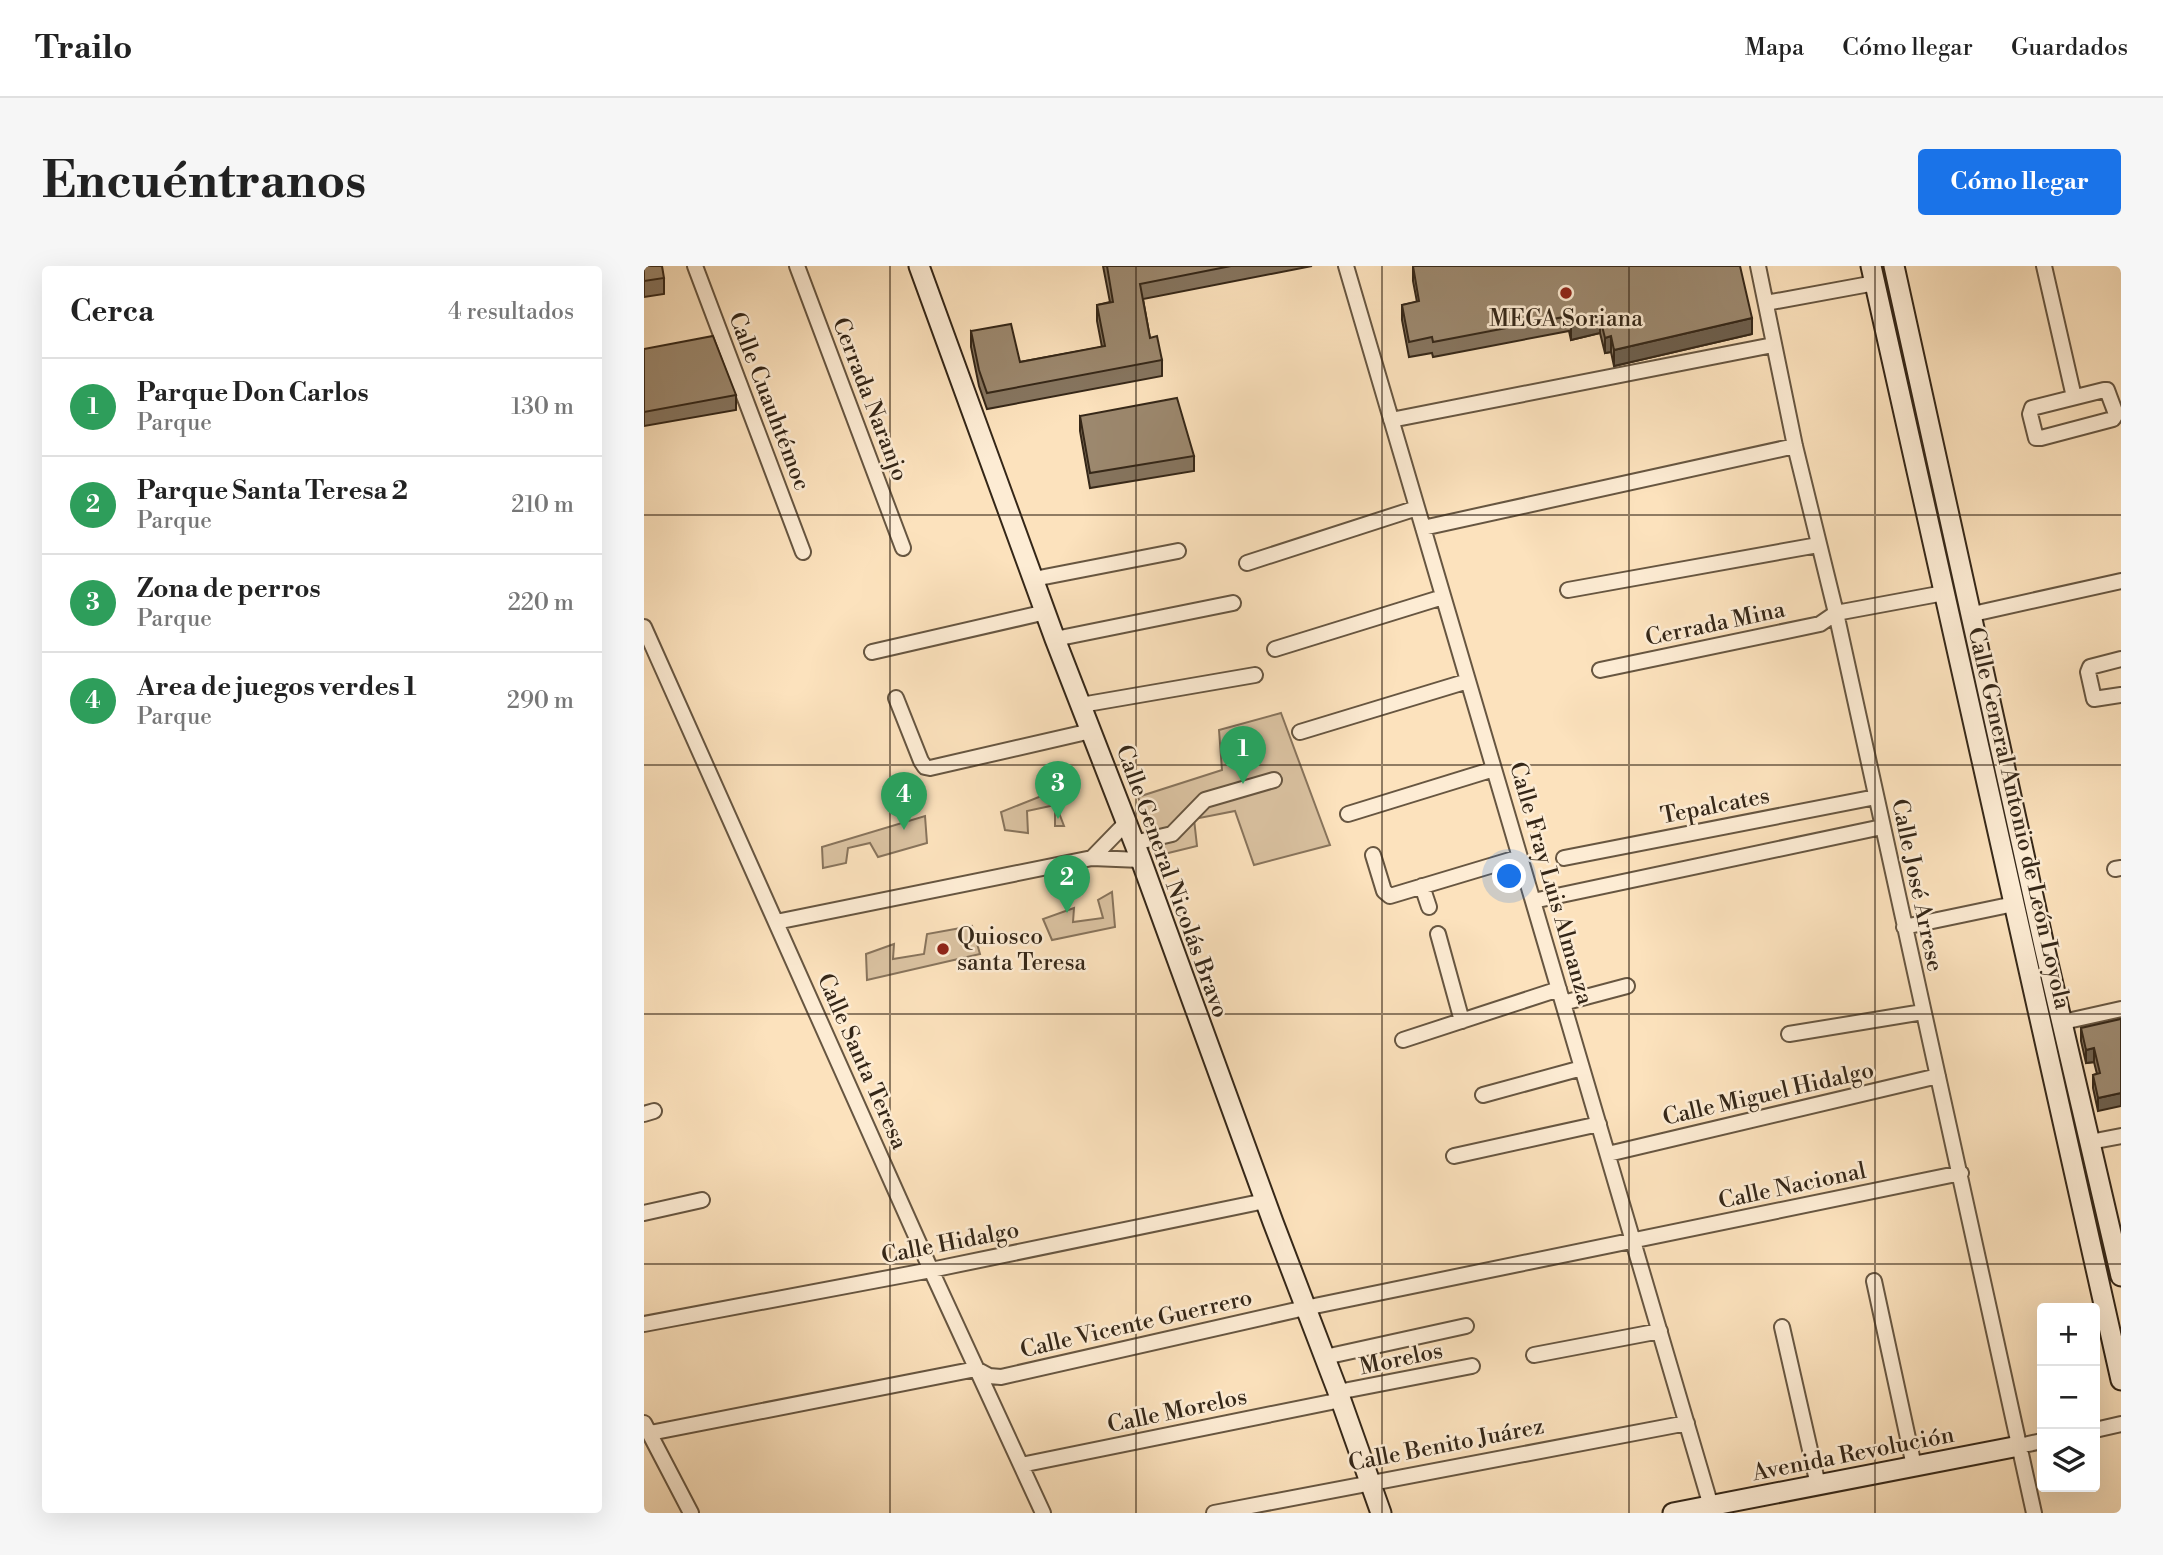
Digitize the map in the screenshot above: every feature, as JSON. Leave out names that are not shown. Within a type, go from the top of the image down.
[{"type":"street","name":"Calle Cuauhtémoc","points":[[695,266],[803,552]]},
{"type":"street","name":"Cerrada Naranjo","points":[[797,266],[903,548]]},
{"type":"street","name":"Calle General Nicolás Bravo","points":[[919,266],[1055,639],[1138,852],[1305,1308],[1340,1396],[1381,1513]]},
{"type":"street","name":"Calle Fray Luis Almanza","points":[[1346,266],[1712,1509]]},
{"type":"street","name":"Calle José Arrese","points":[[1758,266],[1795,446],[1836,613],[2034,1513]]},
{"type":"street","name":"Calle General Antonio de León Loyola","points":[[1894,266],[2121,1276]]},
{"type":"street","points":[[2044,266],[2074,397]]},
{"type":"street","points":[[1766,303],[1873,275]]},
{"type":"street","name":"Calle General Antonio de León Loyola","points":[[1873,275],[2121,1380]]},
{"type":"street","points":[[1391,420],[1773,345]]},
{"type":"street","points":[[2107,390],[2111,395],[2116,417],[2041,439],[2036,438],[2030,410],[2074,397],[2107,390]]},
{"type":"street","points":[[1423,528],[1795,446]]},
{"type":"street","points":[[1247,563],[1417,508]]},
{"type":"street","points":[[1568,590],[1818,545]]},
{"type":"street","points":[[1034,579],[1178,551]]},
{"type":"street","points":[[1973,614],[2121,581]]},
{"type":"street","name":"Cerrada Mina","points":[[1600,670],[1821,624],[1836,613],[1944,593]]},
{"type":"street","points":[[1275,649],[1443,597]]},
{"type":"street","points":[[1055,639],[1233,603]]},
{"type":"street","points":[[873,652],[1046,612]]},
{"type":"street","name":"Calle Santa Teresa","points":[[644,627],[931,1270],[1043,1513]]},
{"type":"street","points":[[2121,659],[2095,664],[2088,671],[2094,699],[2121,695]]},
{"type":"street","points":[[1081,705],[1255,674]]},
{"type":"street","points":[[1300,732],[1468,681]]},
{"type":"street","points":[[896,698],[921,761],[925,767],[930,768],[1091,731]]},
{"type":"street","points":[[1348,814],[1494,769]]},
{"type":"street","points":[[776,922],[1092,858],[1138,852],[1170,835],[1207,799],[1274,780]]},
{"type":"street","name":"Tepalcates","points":[[1564,858],[1876,797]]},
{"type":"street","points":[[1092,858],[1126,823]]},
{"type":"street","points":[[1533,901],[1882,827]]},
{"type":"street","points":[[1373,856],[1387,896],[1520,857]]},
{"type":"street","points":[[1422,886],[1429,907]]},
{"type":"street","points":[[1904,927],[2014,904]]},
{"type":"street","points":[[1438,934],[1462,1021]]},
{"type":"street","points":[[1403,1040],[1462,1021],[1561,996],[1627,986]]},
{"type":"street","points":[[2063,1022],[2121,1009]]},
{"type":"street","points":[[1789,1034],[1923,1012]]},
{"type":"street","points":[[1483,1095],[1582,1068]]},
{"type":"street","name":"Calle Miguel Hidalgo","points":[[1608,1154],[1938,1076]]},
{"type":"street","points":[[1454,1156],[1599,1124]]},
{"type":"street","points":[[2090,1142],[2121,1136]]},
{"type":"street","name":"Calle Nacional","points":[[1633,1241],[1961,1173]]},
{"type":"street","points":[[644,1213],[702,1200]]},
{"type":"street","name":"Calle Hidalgo","points":[[644,1324],[931,1270],[1265,1200]]},
{"type":"street","name":"Calle Vicente Guerrero","points":[[647,1428],[976,1369],[1001,1377],[1305,1308],[1633,1241]]},
{"type":"street","points":[[1874,1281],[1914,1466]]},
{"type":"street","points":[[1325,1357],[1466,1326]]},
{"type":"street","points":[[1782,1327],[1818,1485]]},
{"type":"street","points":[[1534,1355],[1660,1331]]},
{"type":"street","name":"Morelos","points":[[1340,1396],[1472,1366]]},
{"type":"street","name":"Calle Morelos","points":[[1021,1465],[1340,1396]]},
{"type":"street","name":"Calle Benito Juárez","points":[[1214,1513],[1687,1423]]},
{"type":"street","points":[[2099,1429],[2121,1424]]},
{"type":"street","points":[[647,1428],[691,1513]]},
{"type":"street","name":"Avenida Revolución","points":[[1672,1513],[1712,1509],[1818,1485],[2037,1442]]},
{"type":"shaded area","points":[[1281,713],[1330,845],[1254,865],[1235,811],[1194,819],[1197,846],[1160,855],[1138,797],[1222,770],[1219,730]]},
{"type":"shaded area","points":[[1059,789],[1065,803],[1056,805],[1064,826],[1055,826],[1055,805],[1027,811],[1028,833],[1005,830],[1001,812]]},
{"type":"shaded area","points":[[925,816],[927,843],[878,857],[870,843],[848,848],[846,863],[823,868],[822,847]]},
{"type":"shaded area","points":[[1112,892],[1115,927],[1052,940],[1043,919],[1074,908],[1073,922],[1103,918],[1098,900]]},
{"type":"shaded area","points":[[972,926],[980,954],[867,980],[866,954],[894,944],[893,959],[924,954],[927,934]]},
{"type":"building","points":[[644,266],[662,266],[664,278],[644,281]]},
{"type":"building","points":[[1107,266],[1231,266],[1140,284],[1150,338],[1157,336],[1162,360],[987,393],[971,331],[1011,324],[1020,362],[1105,346],[1097,305],[1113,302]]},
{"type":"building","points":[[1413,266],[1740,266],[1752,318],[1614,350],[1611,336],[1605,338],[1600,318],[1571,325],[1569,316],[1433,342],[1432,337],[1409,342],[1402,305],[1419,301]]},
{"type":"building","points":[[713,336],[736,395],[644,412],[644,349]]},
{"type":"building","points":[[1177,398],[1194,456],[1090,473],[1080,416]]},
{"type":"building","points":[[2121,1019],[2121,1093],[2098,1098],[2093,1075],[2100,1073],[2094,1048],[2086,1050],[2081,1028]]},
{"type":"place","name":"MEGA Soriana","points":[[1566,293]]},
{"type":"place","name":"Parque Don Carlos","points":[[1243,784]]},
{"type":"place","name":"Zona de perros","points":[[1058,819]]},
{"type":"place","name":"Area de juegos verdes 1","points":[[904,830]]},
{"type":"place","name":"Parque Santa Teresa 2","points":[[1067,913]]},
{"type":"place","name":"Quiosco santa Teresa","points":[[943,949]]}]
